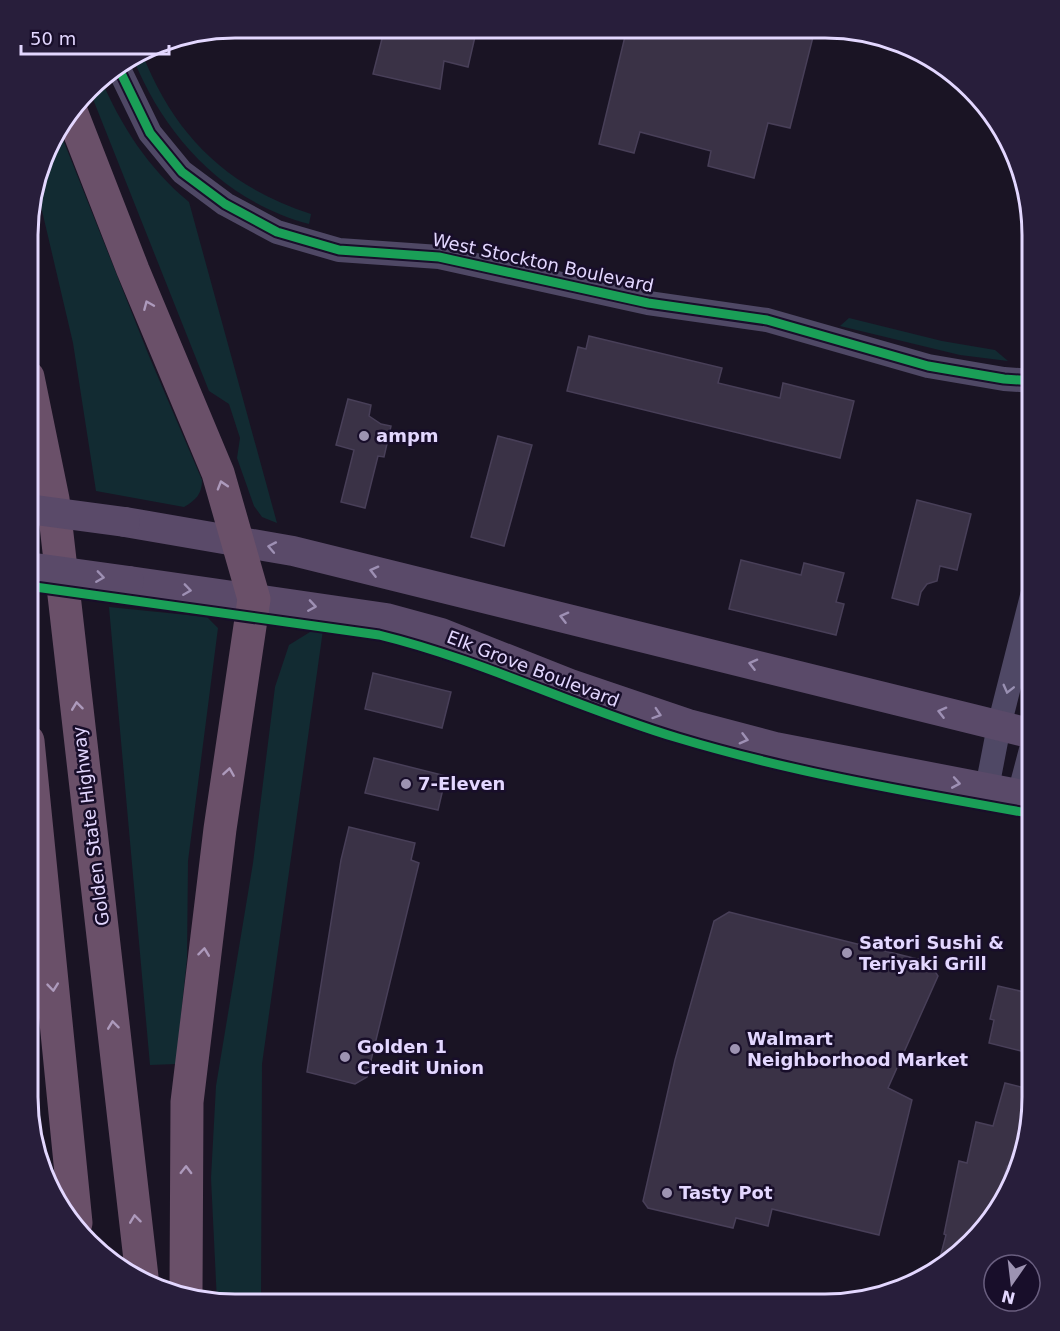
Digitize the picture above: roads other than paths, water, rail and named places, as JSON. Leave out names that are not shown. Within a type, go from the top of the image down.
[{"type":"highway","points":[[75,120],[133,270],[218,473],[254,599],[216,863],[187,1102],[186,1287]]},
{"type":"highway","name":"Golden State Highway","points":[[38,426],[53,499],[141,1270]]},
{"type":"highway","points":[[38,841],[75,1211]]},
{"type":"main road","points":[[38,510],[239,541],[551,614],[1022,731]]},
{"type":"main road","name":"Elk Grove Boulevard","points":[[38,568],[386,618],[441,633],[612,699],[688,724],[775,747],[1022,795]]},
{"type":"street","name":"West Stockton Boulevard","points":[[121,74],[150,133],[182,172],[225,204],[278,232],[339,249],[439,257],[648,303],[767,320],[928,366],[982,376],[1022,380]]},
{"type":"street","points":[[987,788],[999,726],[1022,635]]},
{"type":"place","name":"ampm","points":[[364,436]]},
{"type":"place","name":"7-Eleven","points":[[406,784]]},
{"type":"place","name":"Satori Sushi & Teriyaki Grill","points":[[847,953]]},
{"type":"place","name":"Walmart Neighborhood Market","points":[[735,1049]]},
{"type":"place","name":"Golden 1 Credit Union","points":[[345,1057]]},
{"type":"place","name":"Tasty Pot","points":[[667,1193]]}]
